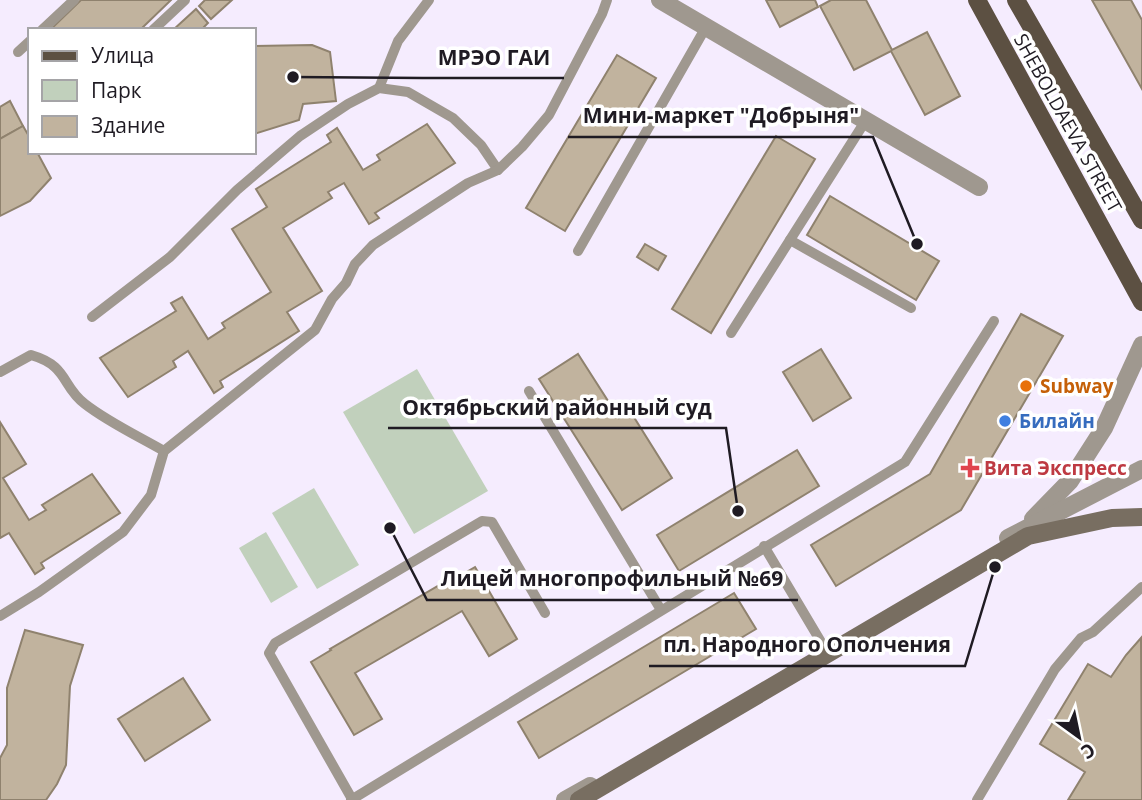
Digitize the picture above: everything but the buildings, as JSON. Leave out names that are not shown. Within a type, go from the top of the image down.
[{"type":"main road","name":"SHEBOLDAEVA STREET","points":[[977,0],[1142,302]]},
{"type":"main road","name":"SHEBOLDAEVA STREET","points":[[1016,0],[1142,220]]},
{"type":"main road","points":[[579,800],[1026,532],[1112,518],[1142,517]]},
{"type":"street","points":[[660,0],[979,187]]},
{"type":"street","points":[[1026,532],[1070,481],[1104,428],[1142,345]]},
{"type":"street","points":[[565,800],[824,647],[1142,469]]},
{"type":"lane","points":[[44,28],[74,0]]},
{"type":"lane","points":[[155,28],[185,0]]},
{"type":"lane","points":[[379,88],[398,41],[429,0]]},
{"type":"lane","points":[[0,616],[39,592],[123,532],[151,495],[164,451],[314,330],[332,299],[346,283],[355,264],[373,245],[468,183],[498,170],[522,147],[550,115],[607,0]]},
{"type":"lane","points":[[578,251],[706,27]]},
{"type":"lane","points":[[18,52],[28,43]]},
{"type":"lane","points":[[92,317],[170,257],[237,190],[300,136],[348,104],[379,88],[408,92],[453,118],[481,145],[498,170]]},
{"type":"lane","points":[[731,333],[866,120]]},
{"type":"lane","points":[[790,240],[912,308]]},
{"type":"lane","points":[[545,613],[492,522],[482,521],[275,643],[270,653],[352,800],[905,462],[994,321]]},
{"type":"lane","points":[[0,372],[31,355],[48,359],[83,403],[164,451]]},
{"type":"lane","points":[[529,391],[661,610]]},
{"type":"lane","points":[[764,546],[824,647]]},
{"type":"lane","points":[[977,800],[1055,669],[1081,638],[1093,632],[1142,587]]},
{"type":"green space","points":[[417,369],[488,491],[414,534],[343,412]]},
{"type":"green space","points":[[314,488],[359,565],[317,589],[272,513]]},
{"type":"green space","points":[[266,532],[298,587],[271,603],[239,548]]},
{"type":"place","name":"МРЭО ГАИ","points":[[293,77]]},
{"type":"place","name":"Мини-маркет \"Добрыня\"","points":[[917,244]]},
{"type":"place","name":"Subway","points":[[1026,386]]},
{"type":"place","name":"Билайн","points":[[1005,421]]},
{"type":"place","name":"Вита Экспресс","points":[[970,468]]},
{"type":"place","name":"Октябрьский районный суд","points":[[738,511]]},
{"type":"place","name":"Лицей многопрофильный №69","points":[[390,528]]},
{"type":"place","name":"пл. Народного Ополчения","points":[[995,567]]}]
